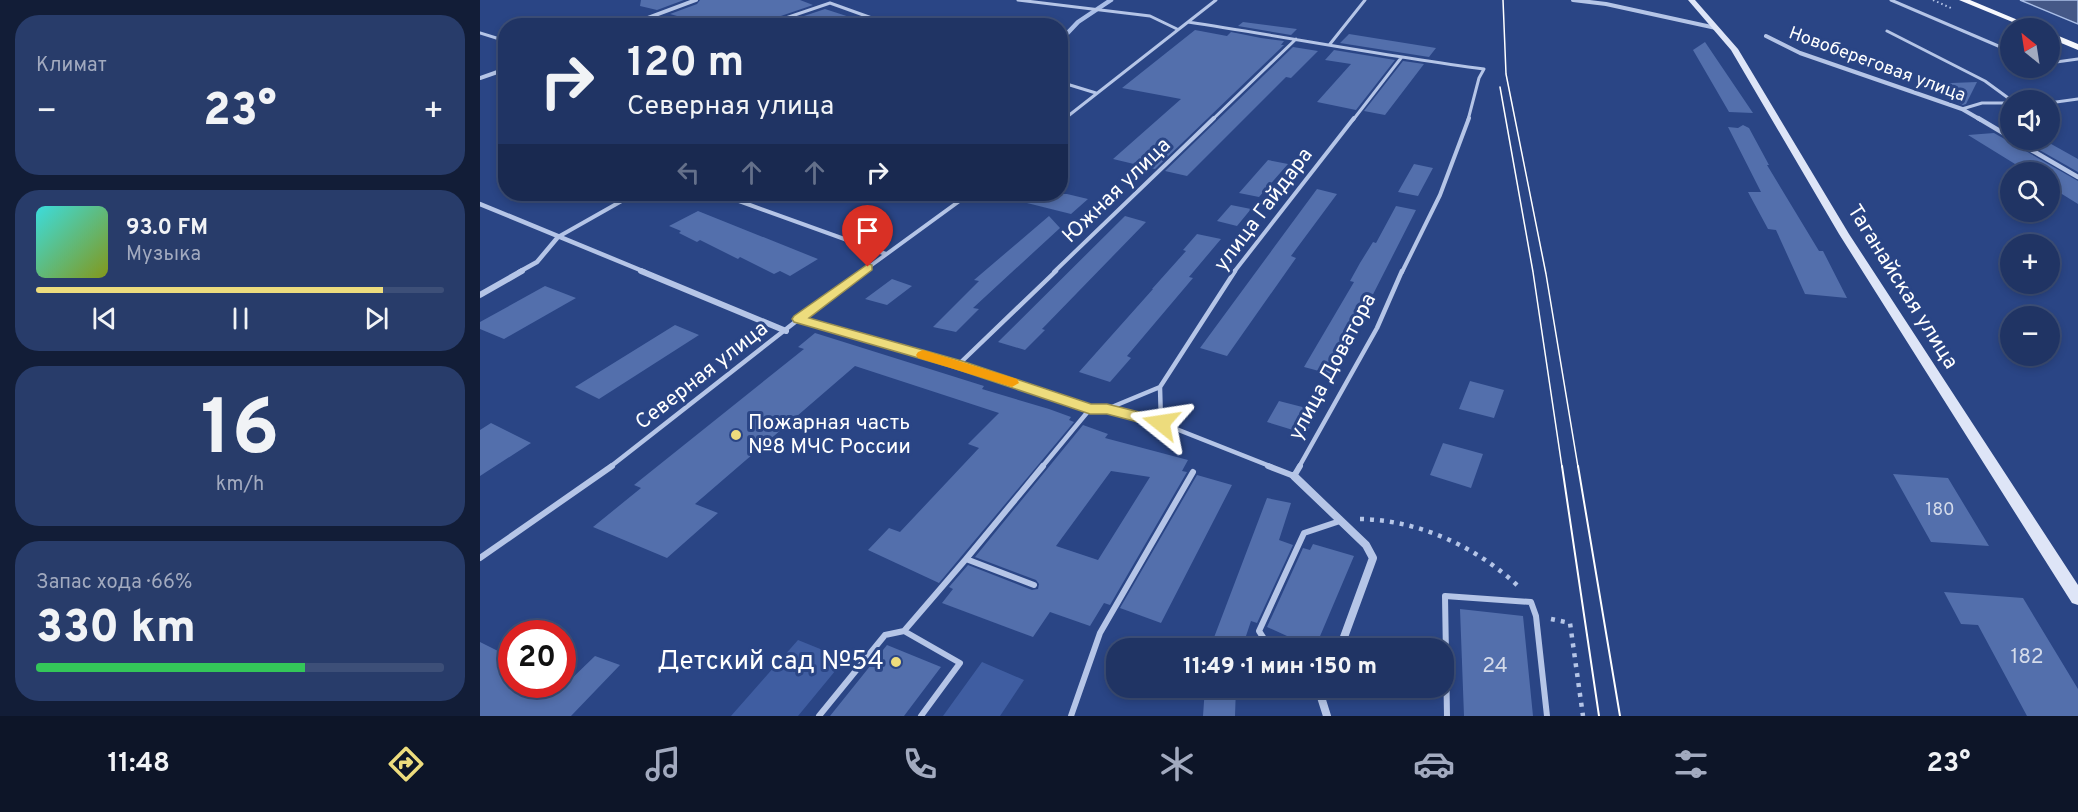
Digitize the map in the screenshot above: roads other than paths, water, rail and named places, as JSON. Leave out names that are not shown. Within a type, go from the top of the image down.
[{"type":"main road","name":"Таганайская улица","points":[[1691,0],[1734,49],[1844,234],[2078,598]]},
{"type":"main road","points":[[1963,0],[2007,18]]},
{"type":"main road","points":[[2060,40],[2078,47]]},
{"type":"street","points":[[648,18],[696,0]]},
{"type":"street","points":[[1330,44],[1365,0]]},
{"type":"street","points":[[1572,0],[1606,4],[1716,28]]},
{"type":"street","name":"Новобереговая улица","points":[[1766,36],[1800,53],[1962,109],[2000,131]]},
{"type":"street","points":[[480,78],[498,72]]},
{"type":"street","points":[[2031,150],[2078,177]]},
{"type":"street","points":[[480,204],[786,331]]},
{"type":"street","points":[[480,295],[537,262],[558,237]]},
{"type":"street","points":[[799,319],[957,365],[1090,409]]},
{"type":"street","points":[[1294,476],[1366,545],[1373,558],[1344,638]]},
{"type":"street","points":[[1321,698],[1327,716]]},
{"type":"lane","points":[[1018,0],[1150,16],[1176,29]]},
{"type":"lane","points":[[1068,116],[1216,0]]},
{"type":"lane","points":[[1891,0],[2000,47]]},
{"type":"lane","points":[[786,18],[830,3],[872,18]]},
{"type":"lane","points":[[1188,22],[1330,44],[1401,58]]},
{"type":"lane","points":[[1887,31],[1986,81],[2000,93]]},
{"type":"lane","points":[[480,33],[498,39]]},
{"type":"lane","name":"Южная улица","points":[[957,365],[1296,39]]},
{"type":"lane","name":"улица Доватора","points":[[1294,476],[1377,328],[1417,238],[1440,195],[1472,109],[1479,78],[1484,69],[1401,58]]},
{"type":"lane","name":"улица Гайдара","points":[[1160,387],[1236,270],[1401,58]]},
{"type":"lane","points":[[2060,61],[2078,58]]},
{"type":"lane","points":[[1068,84],[1096,93]]},
{"type":"lane","points":[[2060,101],[2078,99]]},
{"type":"lane","points":[[1962,109],[1982,103],[2000,102]]},
{"type":"lane","points":[[558,237],[622,201]]},
{"type":"lane","points":[[739,201],[886,254]]},
{"type":"lane","name":"Северная улица","points":[[480,558],[527,528],[617,461],[799,319],[959,201]]},
{"type":"lane","points":[[1107,409],[1160,387],[1161,423]]},
{"type":"lane","points":[[819,716],[885,635],[904,631],[1090,409],[1107,409],[1161,423],[1294,476]]},
{"type":"lane","points":[[1071,716],[1100,633],[1193,472]]},
{"type":"lane","points":[[1264,638],[1259,631],[1304,534],[1340,521]]},
{"type":"lane","points":[[966,559],[1034,585]]},
{"type":"lane","points":[[1448,716],[1444,596],[1531,602],[1536,616],[1547,716]]},
{"type":"lane","points":[[904,631],[960,663],[921,716]]},
{"type":"waterway","points":[[1068,33],[1078,22],[1111,0]]},
{"type":"tram line","points":[[1503,0],[1506,74],[1546,274],[1578,467]]},
{"type":"tram line","points":[[1500,87],[1533,272],[1562,467]]},
{"type":"tram line","points":[[1562,466],[1599,716]]},
{"type":"tram line","points":[[1578,466],[1620,716]]},
{"type":"place","name":"Пожарная часть №8 МЧС России","points":[[736,435]]},
{"type":"place","name":"Детский сад №54","points":[[896,662]]}]
